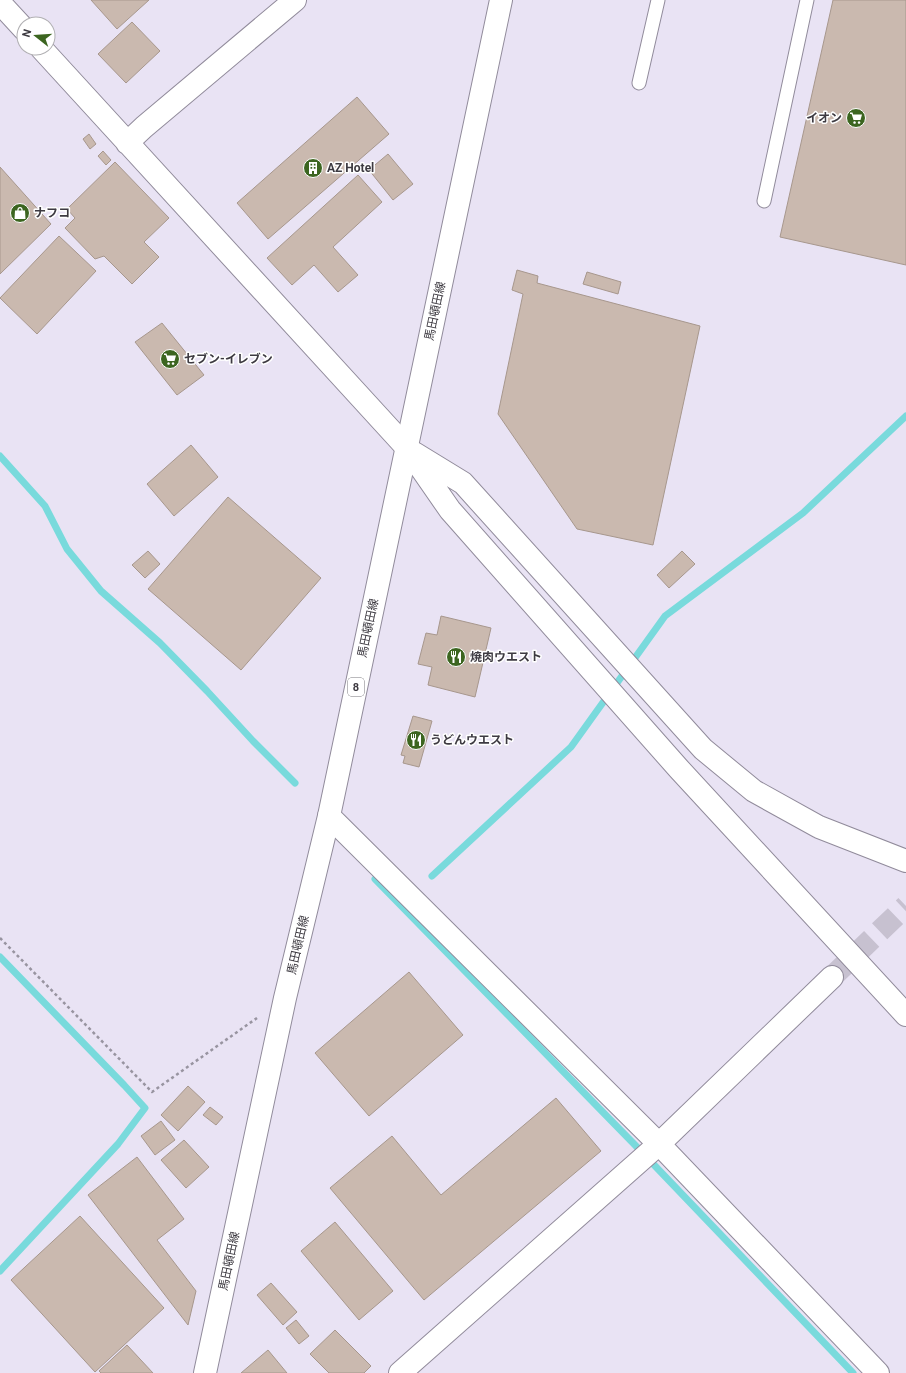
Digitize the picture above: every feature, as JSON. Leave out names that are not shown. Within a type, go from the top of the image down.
[{"type":"main road","points":[[127,143],[295,0]]},
{"type":"main road","name":"馬田頓田線","points":[[205,1373],[285,998],[329,816],[501,0]]},
{"type":"main road","points":[[0,3],[16,20]]},
{"type":"main road","points":[[48,56],[407,448],[450,510],[679,769],[906,1015]]},
{"type":"main road","points":[[407,448],[463,483],[703,749],[754,791],[819,827],[906,861]]},
{"type":"main road","points":[[329,816],[659,1144],[878,1373]]},
{"type":"main road","points":[[400,1373],[659,1144],[832,977]]},
{"type":"lane","points":[[640,83],[658,0]]},
{"type":"lane","points":[[764,201],[807,0]]},
{"type":"path","points":[[0,938],[152,1092],[258,1017]]},
{"type":"building","points":[[91,0],[149,0],[117,29]]},
{"type":"building","name":"イオン","points":[[833,0],[906,0],[906,265],[780,237]]},
{"type":"building","points":[[132,22],[160,51],[126,83],[98,54]]},
{"type":"building","name":"AZ Hotel","points":[[357,97],[389,134],[268,239],[237,203]]},
{"type":"building","points":[[89,134],[96,144],[90,149],[83,139]]},
{"type":"building","points":[[103,151],[111,160],[106,165],[98,156]]},
{"type":"building","points":[[388,154],[413,184],[393,200],[369,170]]},
{"type":"building","points":[[115,162],[169,218],[144,242],[159,257],[132,284],[104,256],[95,259],[65,228],[75,218],[67,209]]},
{"type":"building","name":"ナフコ","points":[[0,167],[51,224],[0,274]]},
{"type":"building","points":[[358,175],[382,202],[333,247],[358,275],[338,292],[314,265],[292,285],[267,258]]},
{"type":"building","points":[[59,236],[96,271],[37,334],[0,298]]},
{"type":"building","points":[[517,270],[538,276],[537,283],[700,326],[653,545],[577,529],[498,414],[523,294],[512,290]]},
{"type":"building","points":[[587,272],[621,282],[618,294],[583,284]]},
{"type":"building","name":"セブン-イレブン","points":[[162,323],[204,375],[177,395],[135,342]]},
{"type":"building","points":[[191,445],[218,477],[174,516],[147,484]]},
{"type":"building","points":[[228,497],[321,578],[241,670],[148,589]]},
{"type":"building","points":[[148,551],[160,564],[145,578],[132,565]]},
{"type":"building","points":[[682,551],[695,564],[669,588],[657,575]]},
{"type":"building","points":[[441,616],[491,628],[475,697],[428,685],[432,667],[418,664],[426,633],[437,635]]},
{"type":"building","points":[[413,716],[432,721],[419,767],[403,763],[405,756],[401,755]]},
{"type":"building","points":[[409,972],[463,1035],[369,1116],[315,1053]]},
{"type":"building","points":[[188,1086],[205,1102],[178,1131],[161,1115]]},
{"type":"building","points":[[556,1098],[601,1151],[424,1300],[330,1188],[392,1136],[441,1195]]},
{"type":"building","points":[[210,1107],[223,1117],[216,1125],[203,1115]]},
{"type":"building","points":[[161,1121],[175,1140],[155,1155],[141,1136]]},
{"type":"building","points":[[184,1140],[209,1167],[186,1188],[161,1160]]},
{"type":"building","points":[[137,1157],[184,1219],[157,1240],[196,1291],[188,1325],[88,1195]]},
{"type":"building","points":[[80,1216],[164,1308],[95,1372],[11,1280]]},
{"type":"building","points":[[335,1222],[393,1291],[359,1320],[301,1251]]},
{"type":"building","points":[[271,1283],[297,1312],[283,1325],[257,1295]]},
{"type":"building","points":[[296,1320],[309,1336],[299,1344],[286,1328]]},
{"type":"building","points":[[335,1330],[371,1366],[364,1373],[329,1373],[310,1354]]},
{"type":"building","points":[[127,1345],[153,1373],[101,1373],[99,1371]]},
{"type":"building","points":[[268,1350],[287,1373],[241,1373]]},
{"type":"waterway","points":[[432,876],[571,747],[665,616],[803,513],[906,416]]},
{"type":"waterway","points":[[0,456],[45,506],[67,549],[101,591],[160,643],[295,783]]},
{"type":"waterway","points":[[375,879],[635,1145],[853,1373]]},
{"type":"waterway","points":[[0,957],[145,1108],[118,1144],[0,1271]]},
{"type":"tunnel","points":[[832,977],[906,906]]},
{"type":"place","name":"イオン","points":[[856,118]]},
{"type":"place","name":"AZ Hotel","points":[[313,168]]},
{"type":"place","name":"ナフコ","points":[[20,213]]},
{"type":"place","name":"セブン-イレブン","points":[[170,359]]},
{"type":"place","name":"焼肉ウエスト","points":[[456,657]]},
{"type":"place","name":"うどんウエスト","points":[[416,740]]}]
